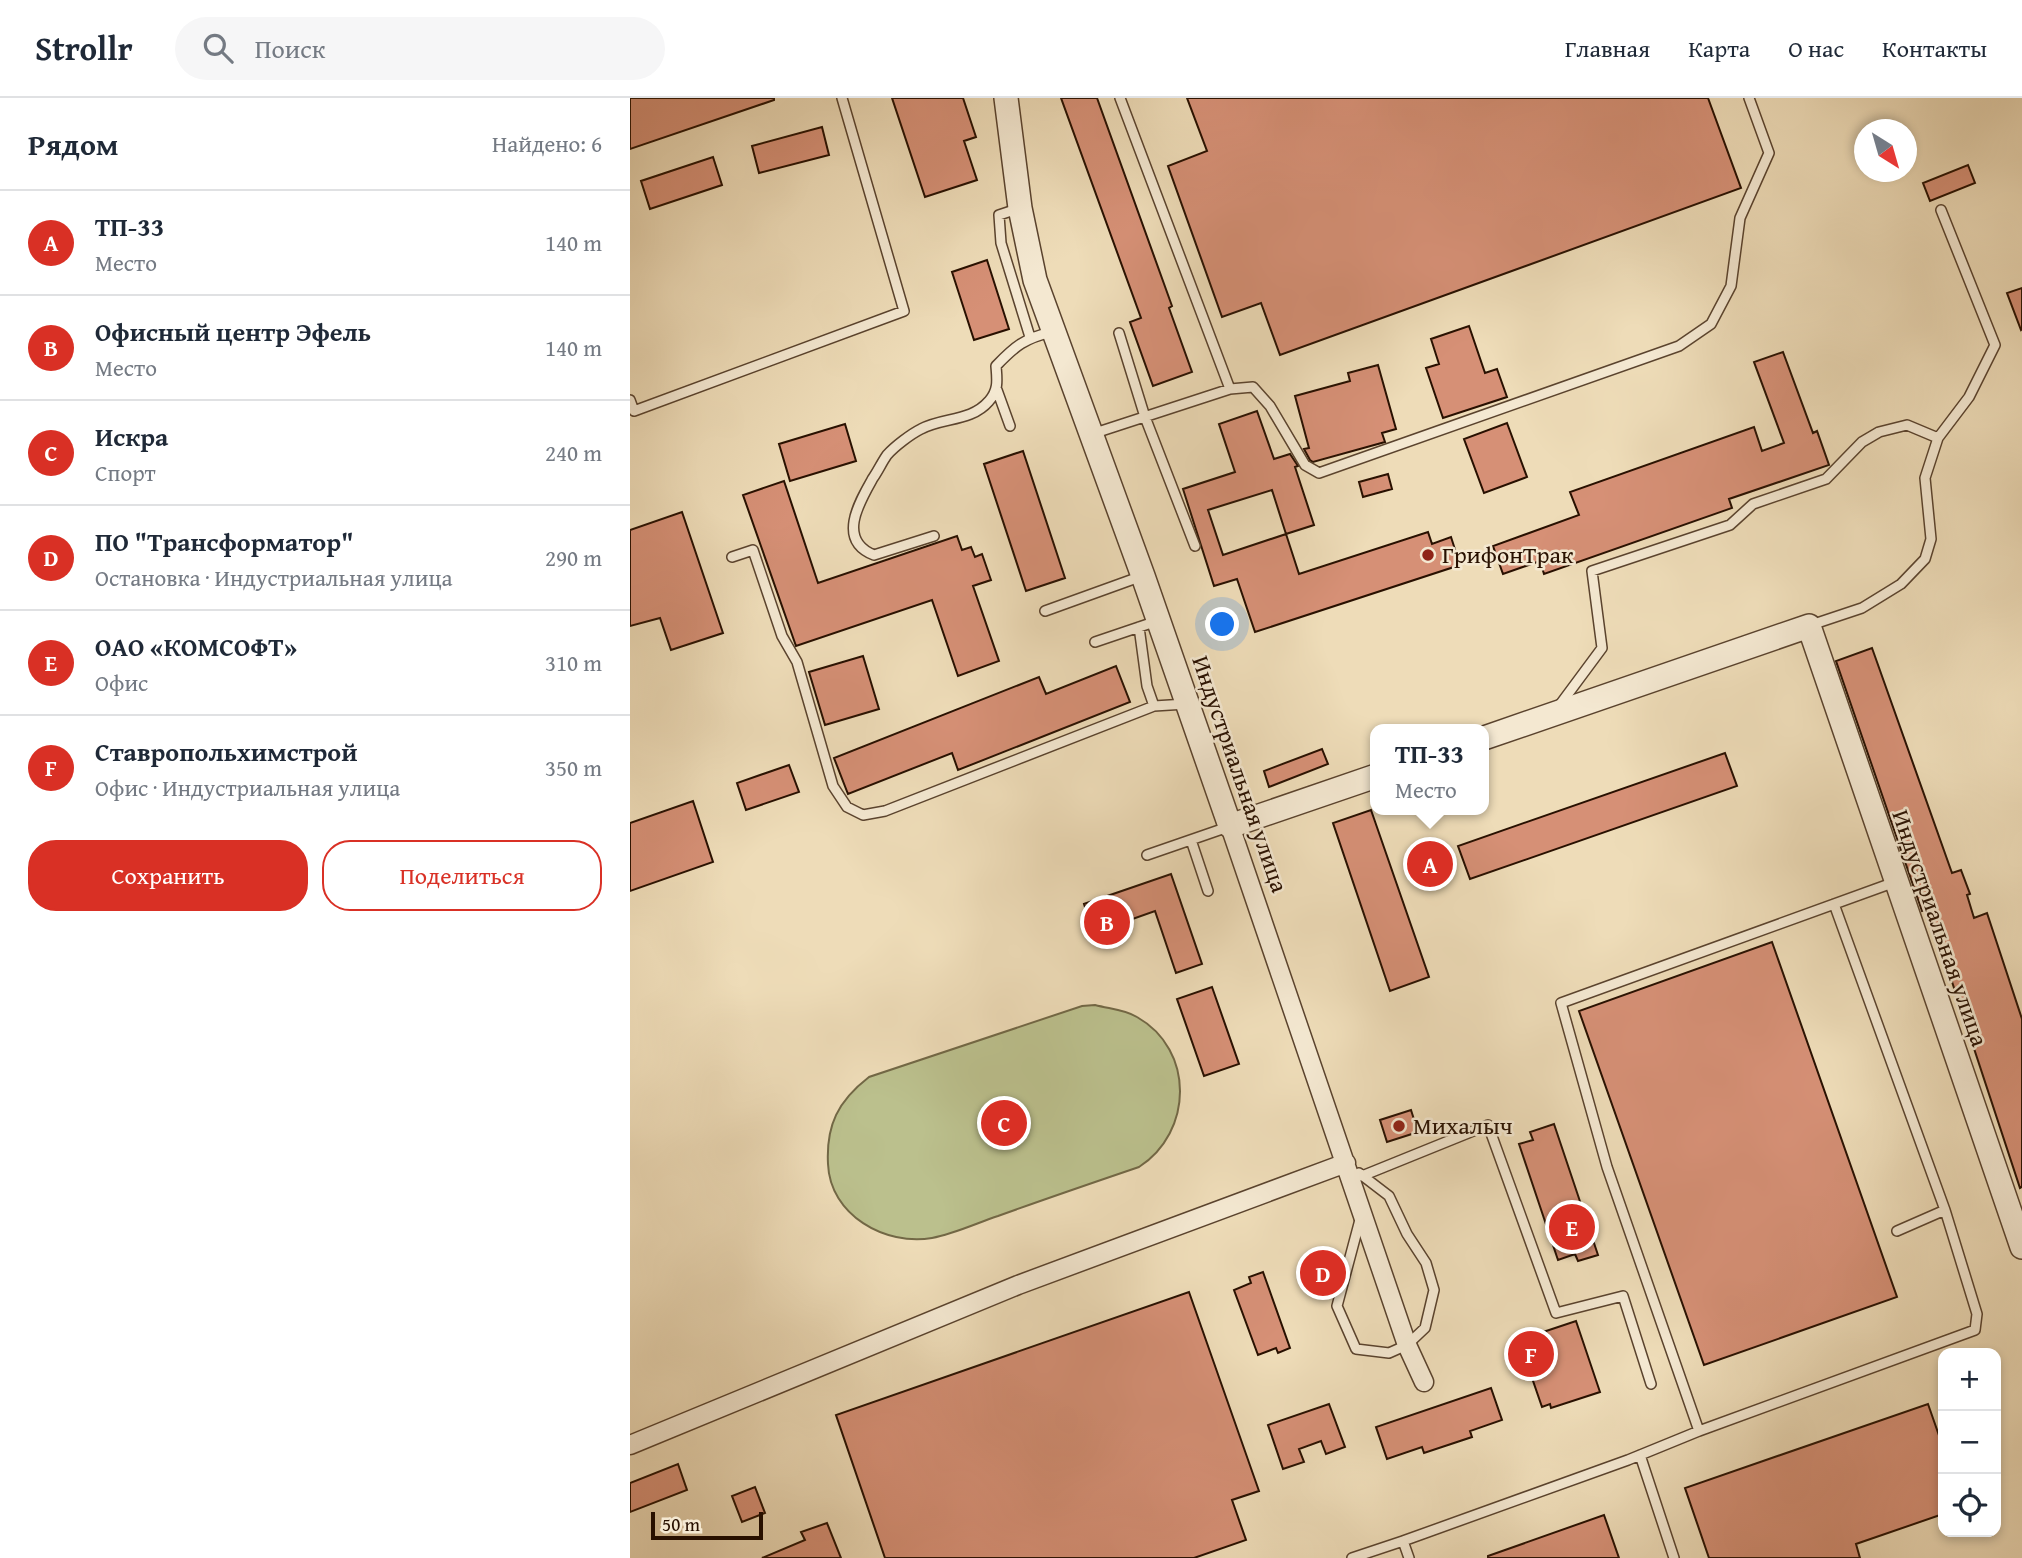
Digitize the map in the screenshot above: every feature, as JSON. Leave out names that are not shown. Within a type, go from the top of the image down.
[{"type":"street","name":"Индустриальная улица","points":[[1006,98],[1020,208],[1035,280],[1041,335],[1090,435],[1143,576],[1149,623],[1188,704],[1407,1345],[1424,1382]]},
{"type":"street","name":"Индустриальная улица","points":[[1809,626],[2022,1247]]},
{"type":"street","points":[[1489,736],[1809,626]]},
{"type":"street","points":[[1230,826],[1370,778]]},
{"type":"street","points":[[630,1445],[1018,1285],[1346,1163]]},
{"type":"lane","points":[[630,400],[634,411],[904,311],[842,98]]},
{"type":"lane","points":[[1120,98],[1230,389]]},
{"type":"lane","points":[[1090,435],[1230,389],[1253,387],[1270,406],[1305,465],[1319,473],[1679,346],[1711,324],[1731,286],[1740,218],[1769,153],[1749,98]]},
{"type":"lane","points":[[1809,626],[1862,608],[1901,584],[1925,559],[1931,539],[1925,478],[1938,438],[1969,397],[1995,345],[1941,210]]},
{"type":"lane","points":[[1119,333],[1145,417],[1195,546]]},
{"type":"lane","points":[[1010,426],[997,390],[996,366],[1012,349],[1041,335]]},
{"type":"lane","points":[[934,536],[874,555],[865,551],[857,540],[852,522],[859,502],[887,455],[921,429],[967,416],[988,403],[997,390]]},
{"type":"lane","points":[[1553,714],[1602,648],[1592,570],[1730,525],[1753,504],[1826,480],[1862,442],[1879,432],[1907,425],[1938,438]]},
{"type":"lane","points":[[732,557],[753,550],[782,636],[797,662],[833,786],[846,807],[863,815],[885,811],[1154,706],[1188,704]]},
{"type":"lane","points":[[1045,611],[1143,576]]},
{"type":"lane","points":[[1095,642],[1149,623],[1147,686],[1154,706]]},
{"type":"lane","points":[[1147,855],[1230,826]]},
{"type":"lane","points":[[1191,840],[1208,891]]},
{"type":"lane","points":[[1699,1431],[1607,1167],[1561,1003],[1897,882]]},
{"type":"lane","points":[[1352,1558],[1640,1455],[1975,1330],[1977,1314],[1945,1210],[1834,904]]},
{"type":"lane","points":[[1362,1176],[1488,1125],[1556,1313],[1623,1296],[1651,1384]]},
{"type":"lane","points":[[1346,1163],[1389,1196],[1407,1234],[1426,1263],[1434,1290],[1425,1328],[1407,1345],[1389,1353],[1356,1349],[1337,1306],[1362,1211]]},
{"type":"lane","points":[[1897,1231],[1945,1210]]},
{"type":"lane","points":[[1640,1455],[1674,1558]]},
{"type":"lane","points":[[1403,1541],[1409,1558]]},
{"type":"green space","points":[[1095,1005],[1132,1014],[1156,1031],[1169,1049],[1177,1070],[1180,1091],[1177,1113],[1170,1133],[1157,1152],[1139,1167],[932,1238],[896,1237],[879,1232],[849,1212],[838,1198],[831,1182],[828,1150],[836,1115],[858,1086],[869,1077],[1082,1006]]},
{"type":"building","points":[[630,98],[774,98],[774,100],[630,149]]},
{"type":"building","points":[[892,98],[963,98],[976,137],[964,141],[977,180],[925,197]]},
{"type":"building","points":[[1061,98],[1097,98],[1172,306],[1169,308],[1192,372],[1153,386],[1130,322],[1141,318]]},
{"type":"building","points":[[1187,98],[1708,98],[1741,188],[1280,355],[1261,303],[1222,317],[1168,166],[1207,151]]},
{"type":"building","points":[[822,127],[829,155],[759,173],[752,146]]},
{"type":"building","points":[[713,157],[722,185],[650,209],[641,181]]},
{"type":"building","points":[[1968,165],[1975,183],[1930,201],[1923,183]]},
{"type":"building","points":[[987,260],[1009,329],[974,340],[952,272]]},
{"type":"building","points":[[2022,288],[2022,329],[2021,330],[2007,293]]},
{"type":"building","points":[[1469,326],[1485,373],[1497,369],[1507,397],[1443,418],[1426,368],[1439,364],[1431,339]]},
{"type":"building","points":[[1783,352],[1813,433],[1817,431],[1829,465],[1729,499],[1732,508],[1544,574],[1540,561],[1503,574],[1493,546],[1579,515],[1570,492],[1754,427],[1762,451],[1784,443],[1754,362]]},
{"type":"building","points":[[1378,365],[1396,429],[1382,433],[1385,442],[1313,462],[1310,460],[1304,449],[1309,448],[1295,396],[1350,381],[1348,373]]},
{"type":"building","points":[[1257,411],[1274,459],[1290,454],[1298,466],[1295,467],[1314,525],[1286,534],[1299,574],[1428,532],[1432,544],[1451,537],[1460,565],[1255,632],[1237,579],[1214,586],[1183,489],[1235,472],[1219,424]],"holes":[[[1272,490],[1286,534],[1223,555],[1208,510]]]},
{"type":"building","points":[[1507,423],[1527,477],[1484,493],[1464,439]]},
{"type":"building","points":[[845,424],[856,461],[790,481],[779,444]]},
{"type":"building","points":[[1023,451],[1065,578],[1026,591],[984,464]]},
{"type":"building","points":[[1388,474],[1392,489],[1363,497],[1359,482]]},
{"type":"building","points":[[784,481],[818,583],[957,536],[962,550],[971,547],[975,557],[982,554],[991,580],[973,586],[999,661],[958,676],[932,600],[796,646],[743,495]]},
{"type":"building","points":[[682,512],[723,633],[671,650],[660,618],[630,626],[630,530]]},
{"type":"building","points":[[1872,648],[1952,873],[1961,870],[1970,894],[1967,895],[1974,918],[1987,913],[2022,1019],[2020,1188],[1928,909],[1922,911],[1836,661]]},
{"type":"building","points":[[863,656],[879,709],[825,725],[809,672]]},
{"type":"building","points":[[1116,666],[1130,702],[958,770],[952,753],[848,794],[834,758],[1039,677],[1046,694]]},
{"type":"building","points":[[1322,749],[1328,764],[1269,787],[1264,771]]},
{"type":"building","points":[[1725,753],[1737,786],[1470,879],[1458,846]]},
{"type":"building","points":[[789,765],[799,792],[746,810],[737,783]]},
{"type":"building","points":[[693,801],[713,862],[630,891],[630,823]]},
{"type":"building","points":[[1370,810],[1429,977],[1390,991],[1333,823]]},
{"type":"building","points":[[1434,852],[1441,871],[1425,877],[1418,857]]},
{"type":"building","points":[[1171,874],[1202,964],[1176,973],[1155,911],[1093,933],[1084,904]]},
{"type":"building","points":[[1772,942],[1897,1297],[1704,1365],[1579,1011]]},
{"type":"building","points":[[1212,987],[1239,1064],[1204,1076],[1177,999]]},
{"type":"building","name":"Михалыч","points":[[1411,1110],[1418,1132],[1387,1142],[1380,1120]]},
{"type":"building","points":[[1554,1124],[1598,1255],[1578,1261],[1575,1254],[1558,1260],[1519,1144],[1533,1140],[1530,1132]]},
{"type":"building","points":[[1263,1272],[1290,1348],[1278,1353],[1276,1348],[1258,1355],[1234,1290],[1251,1283],[1249,1277]]},
{"type":"building","points":[[1189,1292],[1259,1491],[1232,1500],[1246,1540],[1194,1558],[885,1558],[836,1415]]},
{"type":"building","points":[[1576,1321],[1600,1392],[1551,1408],[1550,1404],[1542,1407],[1519,1340]]},
{"type":"building","points":[[1491,1388],[1502,1420],[1470,1431],[1472,1437],[1424,1453],[1422,1447],[1387,1459],[1376,1427]]},
{"type":"building","points":[[1329,1404],[1345,1447],[1326,1454],[1321,1441],[1299,1449],[1304,1462],[1283,1469],[1268,1425]]},
{"type":"building","points":[[1928,1404],[1938,1433],[1938,1516],[1856,1544],[1860,1558],[1709,1558],[1685,1488]]},
{"type":"building","points":[[678,1464],[687,1490],[630,1512],[630,1483]]},
{"type":"building","points":[[755,1487],[765,1513],[742,1522],[732,1496]]},
{"type":"building","points":[[1604,1515],[1619,1558],[1488,1558],[1488,1556]]},
{"type":"building","points":[[827,1523],[841,1558],[762,1558],[805,1540],[801,1532]]},
{"type":"place","name":"ГрифонТрак","points":[[1428,555]]},
{"type":"place","name":"ТП-33","points":[[1430,864]]},
{"type":"place","name":"Офисный центр Эфель","points":[[1107,922]]},
{"type":"place","name":"Искра","points":[[1004,1123]]},
{"type":"place","name":"Михалыч","points":[[1399,1126]]},
{"type":"place","name":"ОАО «КОМСОФТ»","points":[[1572,1227]]},
{"type":"place","name":"ПО \"Трансформатор\"","points":[[1323,1273]]},
{"type":"place","name":"Ставропольхимстрой","points":[[1531,1354]]}]
